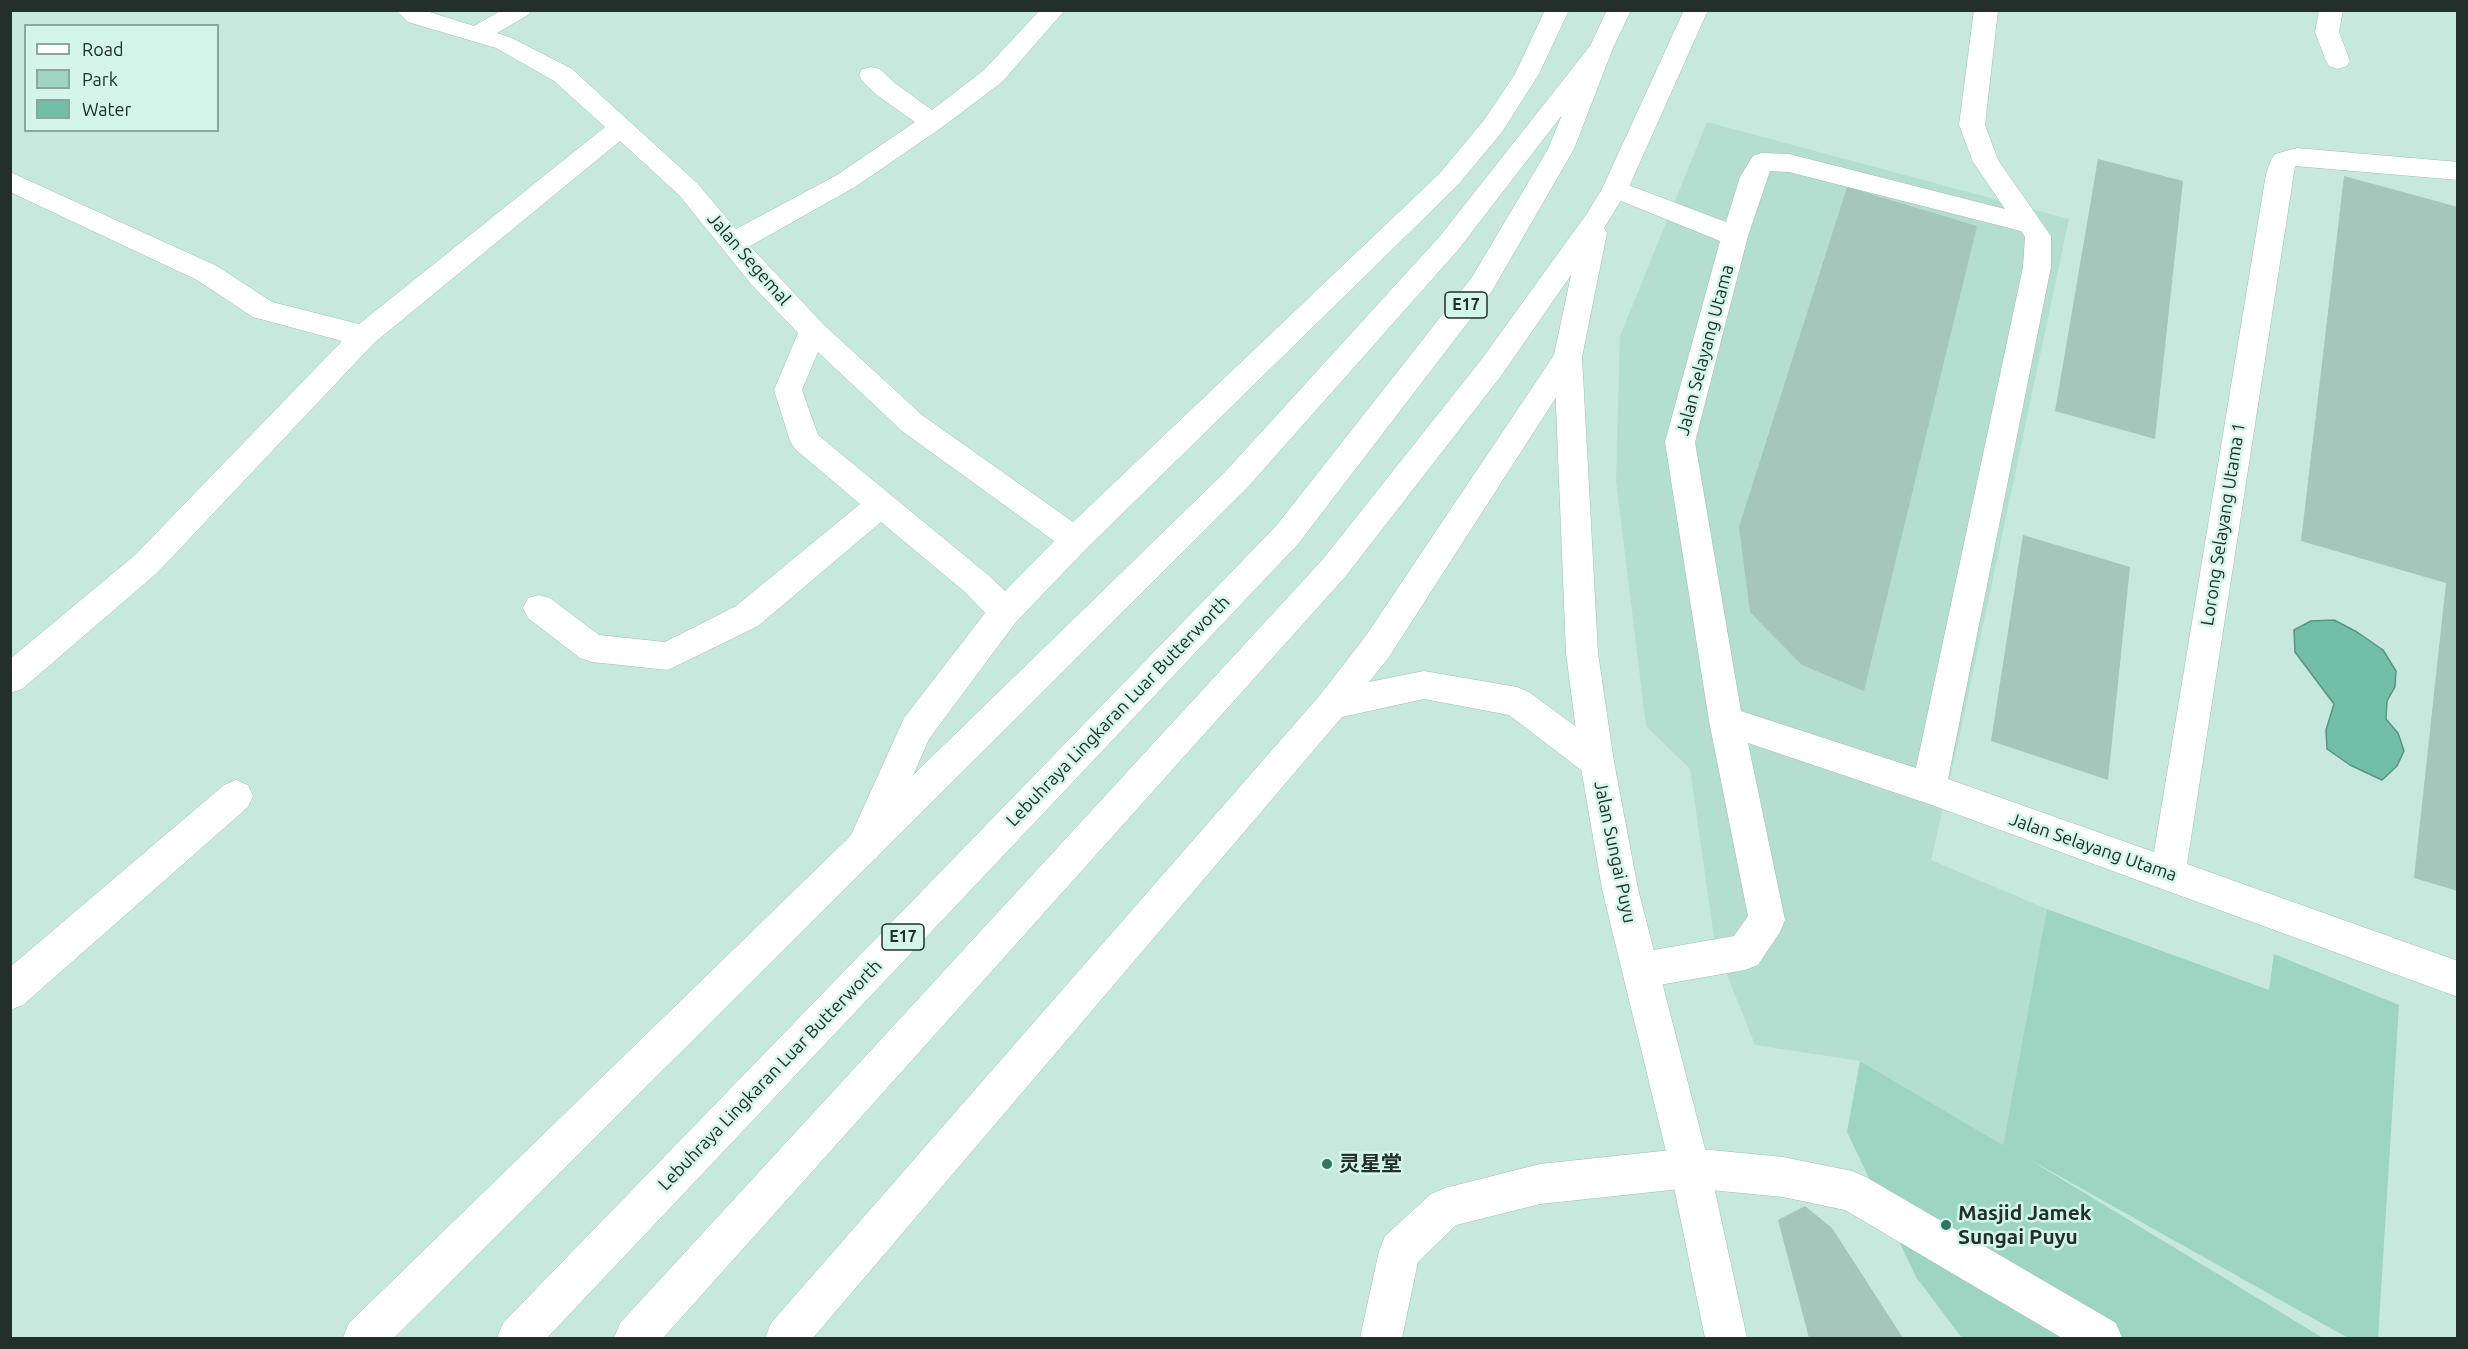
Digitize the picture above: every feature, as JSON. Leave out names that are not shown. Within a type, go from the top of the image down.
[{"type":"main road","name":"Jalan Segemal","points":[[407,10],[416,17],[504,43],[563,75],[688,189],[761,277],[813,331],[912,423],[1075,540]]},
{"type":"main road","points":[[476,35],[520,10]]},
{"type":"main road","points":[[734,243],[846,181],[932,122],[993,76],[1054,10]]},
{"type":"main road","points":[[864,848],[916,729],[1005,612],[1075,540],[1449,179],[1493,126],[1527,74],[1557,10]]},
{"type":"main road","name":"Lebuhraya Lingkaran Luar Butterworth","points":[[518,1338],[1287,535],[1482,284],[1562,149],[1601,48],[1619,10]]},
{"type":"main road","points":[[635,1338],[1334,568],[1491,368],[1597,219],[1615,189],[1696,10]]},
{"type":"main road","points":[[1929,788],[2037,267],[2038,236],[1986,162],[1972,125],[1986,10]]},
{"type":"main road","points":[[2331,10],[2327,32],[2338,61]]},
{"type":"main road","points":[[364,1338],[1236,480],[1449,243],[1601,48]]},
{"type":"main road","points":[[871,75],[887,90],[932,122]]},
{"type":"main road","points":[[10,679],[146,564],[364,336],[622,127]]},
{"type":"main road","name":"Lorong Selayang Utama 1","points":[[2168,873],[2279,174],[2284,160],[2297,157],[2457,171]]},
{"type":"main road","name":"Jalan Selayang Utama","points":[[1642,969],[1745,952],[1767,920],[1726,721],[1680,442],[1753,177],[1762,162],[1789,163],[2030,224]]},
{"type":"main road","points":[[10,181],[207,273],[263,310],[364,336]]},
{"type":"main road","points":[[1615,189],[1735,236]]},
{"type":"main road","points":[[786,1338],[1332,705],[1377,648],[1568,357],[1597,219]]},
{"type":"main road","points":[[813,331],[788,390],[806,441],[976,583],[1005,612]]},
{"type":"main road","name":"Jalan Sungai Puyu","points":[[1568,357],[1582,653],[1597,762],[1620,889],[1642,969],[1690,1168],[1726,1338]]},
{"type":"main road","points":[[539,608],[592,648],[668,656],[747,616],[881,504]]},
{"type":"main road","points":[[1332,705],[1424,685],[1517,702],[1597,762]]},
{"type":"main road","name":"Jalan Selayang Utama","points":[[1726,721],[1929,788],[2457,979]]},
{"type":"main road","points":[[10,992],[236,796]]},
{"type":"main road","points":[[1381,1338],[1400,1251],[1445,1208],[1540,1184],[1690,1168],[1783,1177],[1852,1191],[2101,1338]]},
{"type":"shaded area","points":[[1707,122],[2069,219],[1957,748],[1931,860],[2047,909],[2003,1145],[1860,1061],[1755,1045],[1715,945],[1690,769],[1646,726],[1616,481],[1620,336]]},
{"type":"green space","points":[[2047,909],[2269,990],[2274,954],[2399,1005],[2378,1338],[2348,1338],[2027,1158],[2323,1338],[1962,1338],[1916,1277],[1847,1132],[1860,1061],[2003,1145]]},
{"type":"water","points":[[2334,620],[2383,650],[2396,671],[2395,687],[2387,701],[2386,719],[2398,733],[2404,751],[2397,766],[2382,780],[2350,765],[2327,749],[2326,730],[2334,704],[2295,652],[2294,630],[2311,621]]},
{"type":"building","points":[[2098,159],[2183,181],[2155,439],[2055,411]]},
{"type":"building","points":[[2344,176],[2458,207],[2458,891],[2414,878],[2446,583],[2301,541]]},
{"type":"building","points":[[1847,187],[1977,226],[1864,691],[1802,665],[1750,612],[1739,527]]},
{"type":"building","points":[[2023,535],[2130,567],[2108,780],[1991,741]]},
{"type":"building","points":[[1805,1206],[1832,1228],[1903,1338],[1809,1338],[1778,1220]]},
{"type":"place","name":"灵星堂","points":[[1327,1164]]},
{"type":"place","name":"Masjid Jamek Sungai Puyu","points":[[1946,1225]]}]
